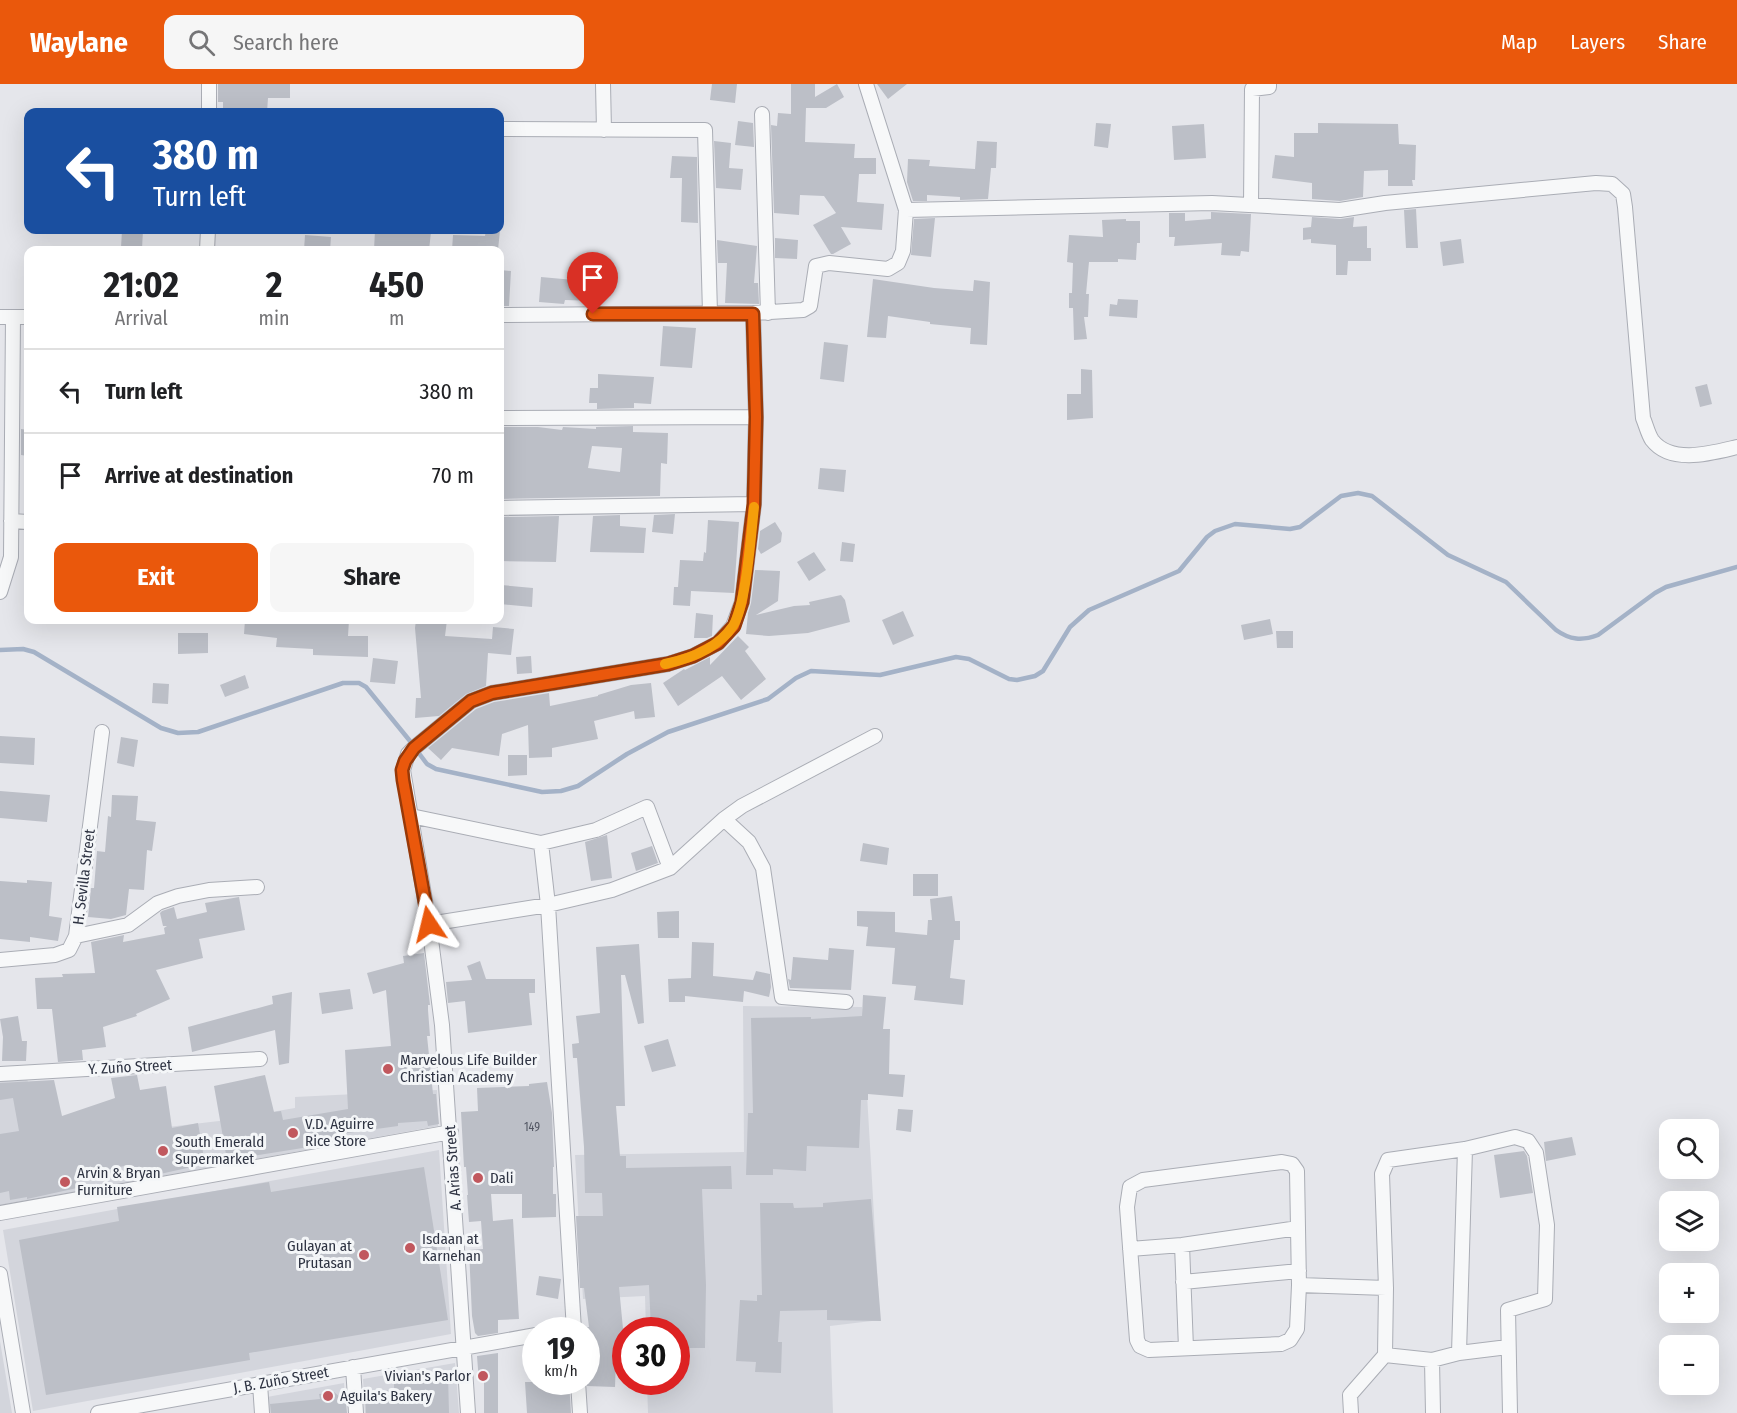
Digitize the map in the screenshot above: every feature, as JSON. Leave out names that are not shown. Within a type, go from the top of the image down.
[{"type":"street","points":[[209,84],[209,108]]},
{"type":"street","points":[[603,84],[604,130]]},
{"type":"street","points":[[504,315],[753,314],[803,310],[810,306],[816,266],[829,263],[888,269],[898,263],[903,250],[906,210],[866,84]]},
{"type":"street","points":[[1251,205],[1252,88],[1269,87],[1269,84]]},
{"type":"street","points":[[762,114],[768,313]]},
{"type":"street","points":[[504,129],[705,130],[710,313]]},
{"type":"street","points":[[906,210],[1212,203],[1340,210],[1396,202],[1596,183],[1612,184],[1623,194],[1643,418],[1652,440],[1664,450],[1694,457],[1737,447]]},
{"type":"street","name":"A. Arias Street","points":[[468,1413],[451,1132],[442,1025],[429,924],[402,770],[408,754],[471,701],[492,693],[668,664],[693,656],[718,643],[734,626],[742,602],[754,504],[756,417],[753,314]]},
{"type":"street","points":[[0,592],[11,557],[11,520],[5,446],[7,317],[24,317]]},
{"type":"street","points":[[504,418],[756,417]]},
{"type":"street","points":[[504,508],[754,504]]},
{"type":"street","points":[[11,520],[24,522]]},
{"type":"street","name":"H. Sevilla Street","points":[[0,960],[55,955],[69,950],[76,936],[102,732]]},
{"type":"street","points":[[429,924],[548,905],[612,890],[670,868],[724,819],[754,799],[875,736]]},
{"type":"street","points":[[411,816],[541,843],[596,830],[647,807],[670,868]]},
{"type":"street","points":[[724,819],[749,842],[763,867],[782,997],[846,1002]]},
{"type":"street","points":[[541,843],[548,905],[569,1317]]},
{"type":"street","points":[[76,936],[128,925],[158,903],[178,896],[209,890],[257,887]]},
{"type":"street","name":"Y. Zuño Street","points":[[0,1074],[260,1059]]},
{"type":"street","points":[[0,1213],[451,1132]]},
{"type":"street","points":[[1351,1413],[1350,1395],[1385,1355],[1386,1288],[1382,1174],[1388,1160],[1465,1149],[1515,1137],[1528,1141],[1536,1153],[1547,1225],[1545,1299],[1508,1311],[1510,1413]]},
{"type":"street","points":[[1459,1353],[1465,1149]]},
{"type":"street","points":[[1282,1162],[1292,1164],[1297,1171],[1299,1278],[1297,1329],[1290,1340],[1281,1344],[1149,1350],[1140,1346],[1137,1340],[1130,1249],[1127,1207],[1130,1187],[1143,1180],[1282,1162]]},
{"type":"street","points":[[1130,1249],[1182,1245],[1298,1228]]},
{"type":"street","points":[[1182,1245],[1185,1348]]},
{"type":"street","points":[[0,1274],[23,1413]]},
{"type":"street","points":[[1183,1282],[1299,1278],[1386,1288]]},
{"type":"street","name":"J. B. Zuño Street","points":[[98,1413],[522,1337]]},
{"type":"street","points":[[1385,1355],[1432,1360],[1459,1353],[1508,1347]]},
{"type":"street","points":[[1432,1360],[1433,1413]]},
{"type":"street","points":[[353,1367],[356,1413]]},
{"type":"street","points":[[260,1384],[262,1413]]},
{"type":"street","points":[[579,1395],[580,1413]]},
{"type":"shaded area","points":[[743,1006],[862,1007],[880,1320],[830,1326],[833,1413],[648,1413],[647,1395],[690,1395],[690,1317],[646,1317],[645,1296],[583,1299],[575,1155],[744,1152]]},
{"type":"shaded area","points":[[27,1078],[41,1142],[219,1121],[295,1108],[295,1097],[437,1090],[438,1126],[0,1205],[0,1080]]},
{"type":"shaded area","points":[[439,1150],[451,1334],[33,1411],[3,1230]]},
{"type":"shaded area","points":[[0,1341],[12,1413],[0,1413]]},
{"type":"shaded area","points":[[455,1363],[459,1413],[365,1413],[363,1379]]},
{"type":"shaded area","points":[[344,1383],[346,1413],[268,1413],[267,1397]]},
{"type":"building","points":[[218,84],[290,84],[290,98],[268,98],[267,108],[223,108],[223,102],[218,102]]},
{"type":"building","points":[[712,84],[737,84],[735,103],[710,100]]},
{"type":"building","points":[[791,84],[815,84],[815,97],[837,84],[844,97],[826,108],[806,108],[805,142],[855,144],[854,158],[876,158],[876,174],[859,174],[857,202],[884,204],[882,230],[841,227],[851,244],[833,254],[813,225],[836,213],[824,196],[800,195],[799,215],[774,213],[771,125],[777,126],[778,113],[791,114]]},
{"type":"building","points":[[877,84],[907,84],[888,99]]},
{"type":"building","points":[[738,121],[753,123],[754,147],[735,145]]},
{"type":"building","points":[[1096,123],[1111,124],[1108,148],[1094,146]]},
{"type":"building","points":[[1318,123],[1398,124],[1399,144],[1416,145],[1413,186],[1388,186],[1388,170],[1364,171],[1363,197],[1340,201],[1312,199],[1312,183],[1272,178],[1275,155],[1294,157],[1294,133],[1318,133]]},
{"type":"building","points":[[1204,124],[1206,158],[1174,160],[1172,126]]},
{"type":"building","points":[[714,141],[731,143],[729,168],[743,169],[741,190],[716,188]]},
{"type":"building","points":[[977,141],[997,142],[996,168],[991,168],[988,199],[960,200],[960,197],[927,195],[927,201],[913,201],[907,182],[908,159],[930,160],[929,166],[975,169]]},
{"type":"building","points":[[672,156],[697,157],[698,223],[681,222],[682,178],[670,178]]},
{"type":"building","points":[[1416,209],[1418,248],[1406,248],[1404,210]]},
{"type":"building","points":[[1211,212],[1251,214],[1249,252],[1241,251],[1240,256],[1221,255],[1222,243],[1174,246],[1175,237],[1169,237],[1169,213],[1185,213],[1185,221],[1211,219]]},
{"type":"building","points":[[1312,217],[1340,219],[1354,217],[1353,227],[1367,226],[1367,248],[1371,248],[1371,261],[1348,261],[1347,275],[1336,275],[1336,245],[1311,243],[1311,239],[1303,240],[1303,228],[1311,227]]},
{"type":"building","points":[[935,218],[931,257],[911,255],[914,219]]},
{"type":"building","points":[[1126,219],[1126,221],[1140,221],[1140,243],[1137,243],[1136,260],[1089,262],[1086,294],[1089,294],[1088,317],[1084,317],[1087,339],[1074,340],[1073,308],[1069,308],[1073,263],[1067,262],[1069,235],[1103,237],[1102,220]]},
{"type":"building","points":[[122,234],[143,234],[142,246],[121,246]]},
{"type":"building","points":[[375,234],[431,234],[429,246],[374,246]]},
{"type":"building","points":[[485,234],[500,234],[498,246],[452,246],[453,235],[485,236]]},
{"type":"building","points":[[305,235],[331,237],[330,246],[304,246]]},
{"type":"building","points":[[775,238],[798,240],[797,259],[775,258]]},
{"type":"building","points":[[1461,239],[1464,263],[1443,266],[1440,242]]},
{"type":"building","points":[[717,240],[757,246],[754,283],[758,283],[759,304],[725,303],[727,263],[718,263]]},
{"type":"building","points":[[504,270],[511,271],[509,306],[504,306]]},
{"type":"building","points":[[541,277],[596,282],[595,301],[565,300],[564,304],[539,302]]},
{"type":"building","points":[[873,279],[973,291],[974,280],[990,282],[987,345],[970,344],[971,328],[930,324],[930,322],[888,316],[886,338],[867,337]]},
{"type":"building","points":[[1118,299],[1138,300],[1137,318],[1109,316],[1110,304],[1117,305]]},
{"type":"building","points":[[663,326],[696,328],[692,368],[660,366]]},
{"type":"building","points":[[824,342],[848,345],[844,382],[820,379]]},
{"type":"building","points":[[1081,369],[1092,370],[1093,418],[1067,420],[1067,394],[1081,394]]},
{"type":"building","points":[[598,374],[654,377],[651,404],[634,403],[634,408],[597,409],[597,403],[589,403],[590,388],[598,388]]},
{"type":"building","points":[[1707,384],[1712,404],[1700,407],[1695,387]]},
{"type":"building","points":[[633,426],[633,432],[668,433],[667,464],[661,463],[660,496],[504,499],[504,427],[596,429],[596,427]],"holes":[[[592,446],[622,448],[620,472],[588,468]]]},
{"type":"building","points":[[21,429],[24,429],[24,455],[21,455]]},
{"type":"building","points":[[820,468],[846,470],[844,492],[818,489]]},
{"type":"building","points":[[675,514],[673,534],[652,532],[654,515]]},
{"type":"building","points":[[620,515],[620,526],[646,528],[644,553],[590,552],[593,516]]},
{"type":"building","points":[[559,516],[556,562],[504,561],[504,517]]},
{"type":"building","points":[[708,520],[739,522],[734,593],[691,591],[690,606],[673,605],[674,587],[678,587],[680,560],[703,561],[704,552],[706,553]]},
{"type":"building","points":[[775,522],[782,533],[781,542],[761,554],[758,549],[760,531]]},
{"type":"building","points":[[842,542],[855,544],[853,562],[840,561]]},
{"type":"building","points":[[814,552],[826,570],[809,581],[797,562]]},
{"type":"building","points":[[755,570],[780,571],[778,601],[756,615],[794,606],[810,605],[809,602],[841,595],[845,600],[850,622],[808,633],[769,636],[746,634]]},
{"type":"building","points":[[504,585],[533,588],[532,607],[504,604]]},
{"type":"building","points":[[903,611],[914,636],[893,645],[882,620]]},
{"type":"building","points":[[696,613],[713,615],[712,636],[694,638]]},
{"type":"building","points":[[1270,619],[1273,634],[1244,640],[1241,625]]},
{"type":"building","points":[[245,624],[349,624],[348,636],[368,636],[368,657],[313,655],[313,649],[276,647],[277,638],[244,634]]},
{"type":"building","points":[[416,624],[446,624],[445,636],[492,639],[493,627],[514,629],[511,655],[488,653],[486,686],[466,694],[439,716],[415,718],[416,698],[421,698]]},
{"type":"building","points":[[1276,631],[1293,631],[1293,648],[1277,648]]},
{"type":"building","points":[[178,633],[208,633],[208,653],[178,654]]},
{"type":"building","points":[[738,636],[749,647],[745,651],[766,679],[741,700],[722,676],[678,706],[663,683],[684,669],[710,657],[710,665]]},
{"type":"building","points":[[531,656],[532,673],[517,674],[516,657]]},
{"type":"building","points":[[373,658],[398,661],[395,684],[370,682]]},
{"type":"building","points":[[245,675],[249,688],[225,697],[220,685]]},
{"type":"building","points":[[153,683],[169,684],[168,704],[152,703]]},
{"type":"building","points":[[651,683],[655,717],[635,719],[634,711],[594,721],[598,739],[552,748],[552,757],[529,758],[528,725],[502,734],[499,756],[452,748],[441,760],[428,748],[476,709],[494,702],[549,693],[550,706],[598,696],[631,685]]},
{"type":"building","points":[[0,736],[35,738],[34,765],[0,763]]},
{"type":"building","points":[[121,737],[138,740],[134,767],[117,763]]},
{"type":"building","points":[[508,755],[527,755],[527,775],[508,776]]},
{"type":"building","points":[[0,791],[50,795],[47,822],[0,818]]},
{"type":"building","points":[[112,795],[138,796],[136,820],[156,822],[152,851],[147,850],[144,890],[129,889],[126,915],[111,919],[88,917],[91,888],[94,888],[97,851],[105,852]]},
{"type":"building","points":[[607,835],[612,878],[591,881],[585,842]]},
{"type":"building","points":[[863,843],[889,848],[887,865],[860,861]]},
{"type":"building","points":[[652,846],[658,863],[636,871],[631,853]]},
{"type":"building","points":[[913,874],[938,874],[938,896],[913,896]]},
{"type":"building","points":[[27,880],[52,882],[49,916],[62,918],[58,941],[30,937],[30,942],[0,939],[0,881],[27,883]]},
{"type":"building","points":[[952,896],[955,921],[960,921],[960,940],[954,940],[950,978],[965,980],[963,1005],[914,1000],[916,986],[892,984],[895,948],[866,946],[868,927],[857,926],[857,911],[895,912],[895,932],[927,935],[928,920],[932,920],[930,899]]},
{"type":"building","points":[[239,897],[245,930],[199,939],[203,958],[156,970],[170,999],[136,1014],[137,1016],[103,1027],[106,1047],[82,1050],[83,1060],[58,1062],[52,1009],[37,1009],[35,978],[95,973],[91,942],[124,935],[123,942],[165,934],[164,928],[167,926],[163,926],[160,913],[162,911],[174,907],[177,919],[207,912],[205,903]]},
{"type":"building","points":[[679,911],[679,938],[658,938],[657,912]]},
{"type":"building","points":[[692,942],[714,943],[713,976],[753,980],[756,971],[770,974],[769,997],[744,991],[743,1002],[685,996],[685,1002],[669,1002],[668,979],[691,978]]},
{"type":"building","points":[[639,944],[644,1023],[638,1024],[625,975],[621,975],[625,1106],[616,1106],[620,1156],[626,1156],[626,1168],[731,1166],[732,1189],[702,1189],[706,1285],[705,1348],[690,1348],[690,1317],[650,1317],[649,1285],[619,1287],[622,1317],[612,1317],[612,1387],[600,1386],[600,1317],[588,1317],[584,1288],[580,1288],[576,1216],[603,1216],[602,1193],[585,1193],[577,1058],[573,1058],[572,1044],[579,1043],[576,1016],[600,1013],[596,947]]},
{"type":"building","points":[[829,948],[854,950],[851,990],[790,988],[788,979],[791,980],[793,957],[828,960]]},
{"type":"building","points":[[424,953],[430,1005],[428,1005],[428,1010],[430,1036],[427,1036],[433,1094],[436,1094],[439,1124],[428,1126],[427,1121],[398,1123],[398,1126],[333,1135],[334,1143],[227,1160],[214,1086],[265,1075],[274,1112],[281,1111],[283,1120],[348,1109],[345,1050],[391,1046],[386,990],[373,994],[367,973],[404,963],[403,956]]},
{"type":"building","points":[[480,961],[486,979],[535,979],[535,993],[529,993],[532,1025],[468,1033],[465,1001],[448,1003],[446,982],[472,980],[467,966]]},
{"type":"building","points":[[350,989],[353,1009],[322,1014],[319,993]]},
{"type":"building","points":[[292,992],[289,1063],[279,1065],[275,1030],[192,1052],[188,1027],[273,1004],[272,996]]},
{"type":"building","points":[[863,995],[886,997],[883,1029],[890,1029],[889,1074],[905,1075],[903,1097],[868,1094],[868,1100],[861,1100],[859,1148],[807,1146],[806,1171],[773,1169],[773,1175],[746,1175],[748,1113],[753,1113],[751,1018],[811,1017],[811,1019],[862,1016]]},
{"type":"building","points":[[18,1016],[22,1041],[27,1041],[26,1061],[2,1061],[3,1037],[0,1019]]},
{"type":"building","points":[[668,1039],[676,1066],[652,1072],[644,1046]]},
{"type":"building","points":[[137,1075],[140,1090],[166,1086],[172,1128],[198,1123],[205,1164],[151,1176],[125,1179],[124,1166],[75,1177],[77,1188],[27,1199],[27,1197],[10,1200],[9,1191],[0,1193],[0,1134],[19,1131],[13,1098],[0,1100],[0,1083],[54,1080],[62,1116],[115,1098],[111,1078]]},
{"type":"building","points":[[547,1082],[552,1113],[553,1194],[556,1194],[556,1217],[522,1218],[522,1194],[491,1194],[493,1221],[513,1219],[519,1319],[498,1320],[498,1333],[478,1336],[475,1333],[472,1316],[469,1250],[483,1249],[481,1221],[469,1222],[461,1112],[478,1111],[477,1088],[529,1086],[529,1084]]},
{"type":"building","points":[[898,1109],[913,1110],[911,1132],[896,1130]]},
{"type":"building","points":[[1572,1137],[1576,1155],[1546,1161],[1544,1142]]},
{"type":"building","points":[[1524,1151],[1527,1156],[1533,1193],[1500,1198],[1494,1155]]},
{"type":"building","points":[[424,1167],[448,1320],[249,1353],[250,1360],[46,1395],[19,1240],[119,1221],[117,1207],[269,1182],[271,1192]]},
{"type":"building","points":[[871,1199],[881,1321],[827,1320],[827,1310],[780,1311],[778,1342],[782,1342],[781,1373],[755,1372],[756,1362],[736,1361],[740,1300],[757,1301],[757,1295],[762,1295],[760,1203],[793,1203],[794,1208],[823,1207],[823,1203]]},
{"type":"building","points":[[539,1276],[561,1279],[558,1299],[536,1295]]},
{"type":"building","points":[[498,1353],[498,1413],[484,1413],[484,1381],[479,1382],[477,1356]]},
{"type":"building","points":[[448,1375],[449,1413],[366,1413],[365,1392],[394,1390],[394,1380]]},
{"type":"building","points":[[334,1392],[346,1402],[347,1413],[271,1413],[270,1404],[320,1399],[319,1394]]},
{"type":"building","points":[[526,1395],[570,1395],[571,1413],[527,1413]]},
{"type":"waterway","points":[[418,752],[427,764],[436,769],[542,792],[561,791],[578,786],[627,754],[668,732],[768,699],[796,678],[811,671],[880,675],[956,657],[969,659],[1009,679],[1017,680],[1035,676],[1043,671],[1070,627],[1089,610],[1179,571],[1207,537],[1215,531],[1235,524],[1290,529],[1300,527],[1341,496],[1358,493],[1372,496],[1448,555],[1506,582],[1556,630],[1571,638],[1581,639],[1598,635],[1666,587],[1737,567]]},
{"type":"waterway","points":[[0,650],[23,649],[34,652],[161,728],[178,733],[198,732],[343,683],[359,683],[366,687],[410,741]]},
{"type":"slow traffic","points":[[665,664],[693,656],[718,643],[734,626],[742,602],[754,507]]},
{"type":"place","name":"Marvelous Life Builder Christian Academy","points":[[388,1069]]},
{"type":"place","name":"V.D. Aguirre Rice Store","points":[[293,1133]]},
{"type":"place","name":"South Emerald Supermarket","points":[[163,1151]]},
{"type":"place","name":"Dali","points":[[478,1178]]},
{"type":"place","name":"Arvin & Bryan Furniture","points":[[65,1182]]},
{"type":"place","name":"Isdaan at Karnehan","points":[[410,1248]]},
{"type":"place","name":"Gulayan at Prutasan","points":[[364,1255]]},
{"type":"place","name":"Vivian's Parlor","points":[[483,1376]]},
{"type":"place","name":"Aguila's Bakery","points":[[328,1396]]},
{"type":"route","points":[[429,924],[403,780],[402,770],[408,754],[471,701],[492,693],[668,664],[693,656],[718,643],[734,626],[742,602],[754,504],[756,417],[753,314],[593,314]]}]
